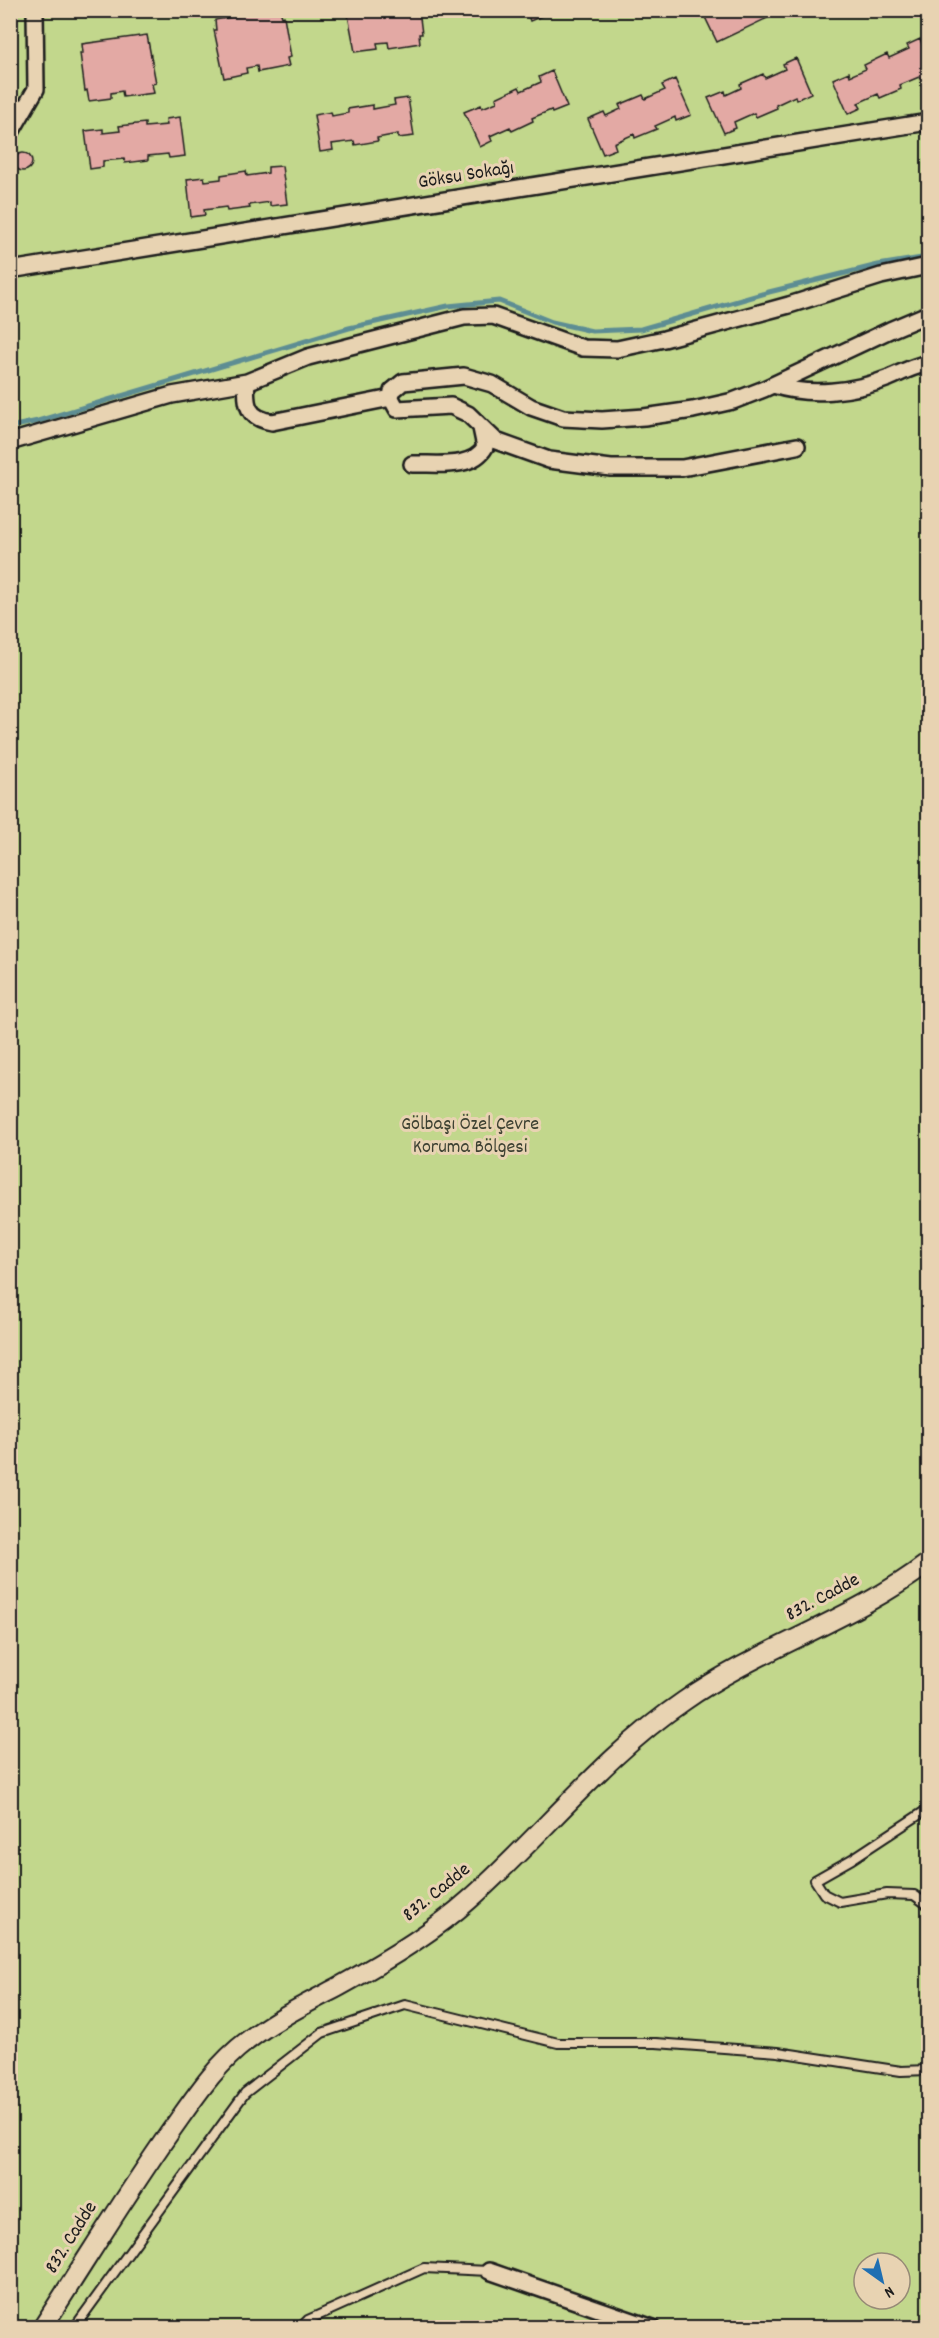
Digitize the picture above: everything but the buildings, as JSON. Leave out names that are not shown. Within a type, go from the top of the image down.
[{"type":"street","points":[[10,134],[36,89],[35,10]]},
{"type":"street","name":"Göksu Sokağı","points":[[10,270],[928,122]]},
{"type":"street","points":[[10,442],[172,396],[247,382],[308,357],[464,317],[493,316],[583,348],[617,349],[664,339],[789,305],[881,276],[928,266]]},
{"type":"street","points":[[797,446],[682,468],[611,468],[568,463],[524,452],[496,441],[468,414],[451,406],[397,408],[391,398],[392,391],[404,382],[464,376],[492,384],[531,407],[563,418],[602,420],[693,410],[733,400],[773,385],[928,314]]},
{"type":"street","points":[[773,385],[805,392],[847,389],[928,363]]},
{"type":"street","points":[[247,382],[247,406],[260,420],[272,422],[391,398]]},
{"type":"street","points":[[412,464],[472,460],[482,453],[485,447],[481,428]]},
{"type":"street","name":"832. Cadde","points":[[42,2328],[127,2194],[200,2089],[225,2059],[277,2021],[389,1958],[454,1913],[603,1769],[649,1727],[684,1701],[760,1655],[895,1586],[928,1563]]},
{"type":"street","points":[[489,2271],[653,2328]]},
{"type":"lane","points":[[928,1809],[852,1859],[815,1880],[824,1894],[840,1902],[887,1893],[915,1895],[928,1905]]},
{"type":"lane","points":[[74,2328],[245,2093],[322,2033],[405,2005],[558,2043],[656,2043],[778,2052],[901,2071],[928,2070]]},
{"type":"lane","points":[[300,2328],[308,2319],[424,2268],[489,2271]]},
{"type":"green space","name":"Gölbaşı Özel Çevre Koruma Bölgesi","points":[[11,11],[928,11],[928,2327],[11,2328]]},
{"type":"waterway","points":[[10,427],[38,421],[349,328],[448,306],[499,301],[552,322],[592,331],[641,329],[769,292],[878,265],[928,257]]}]
